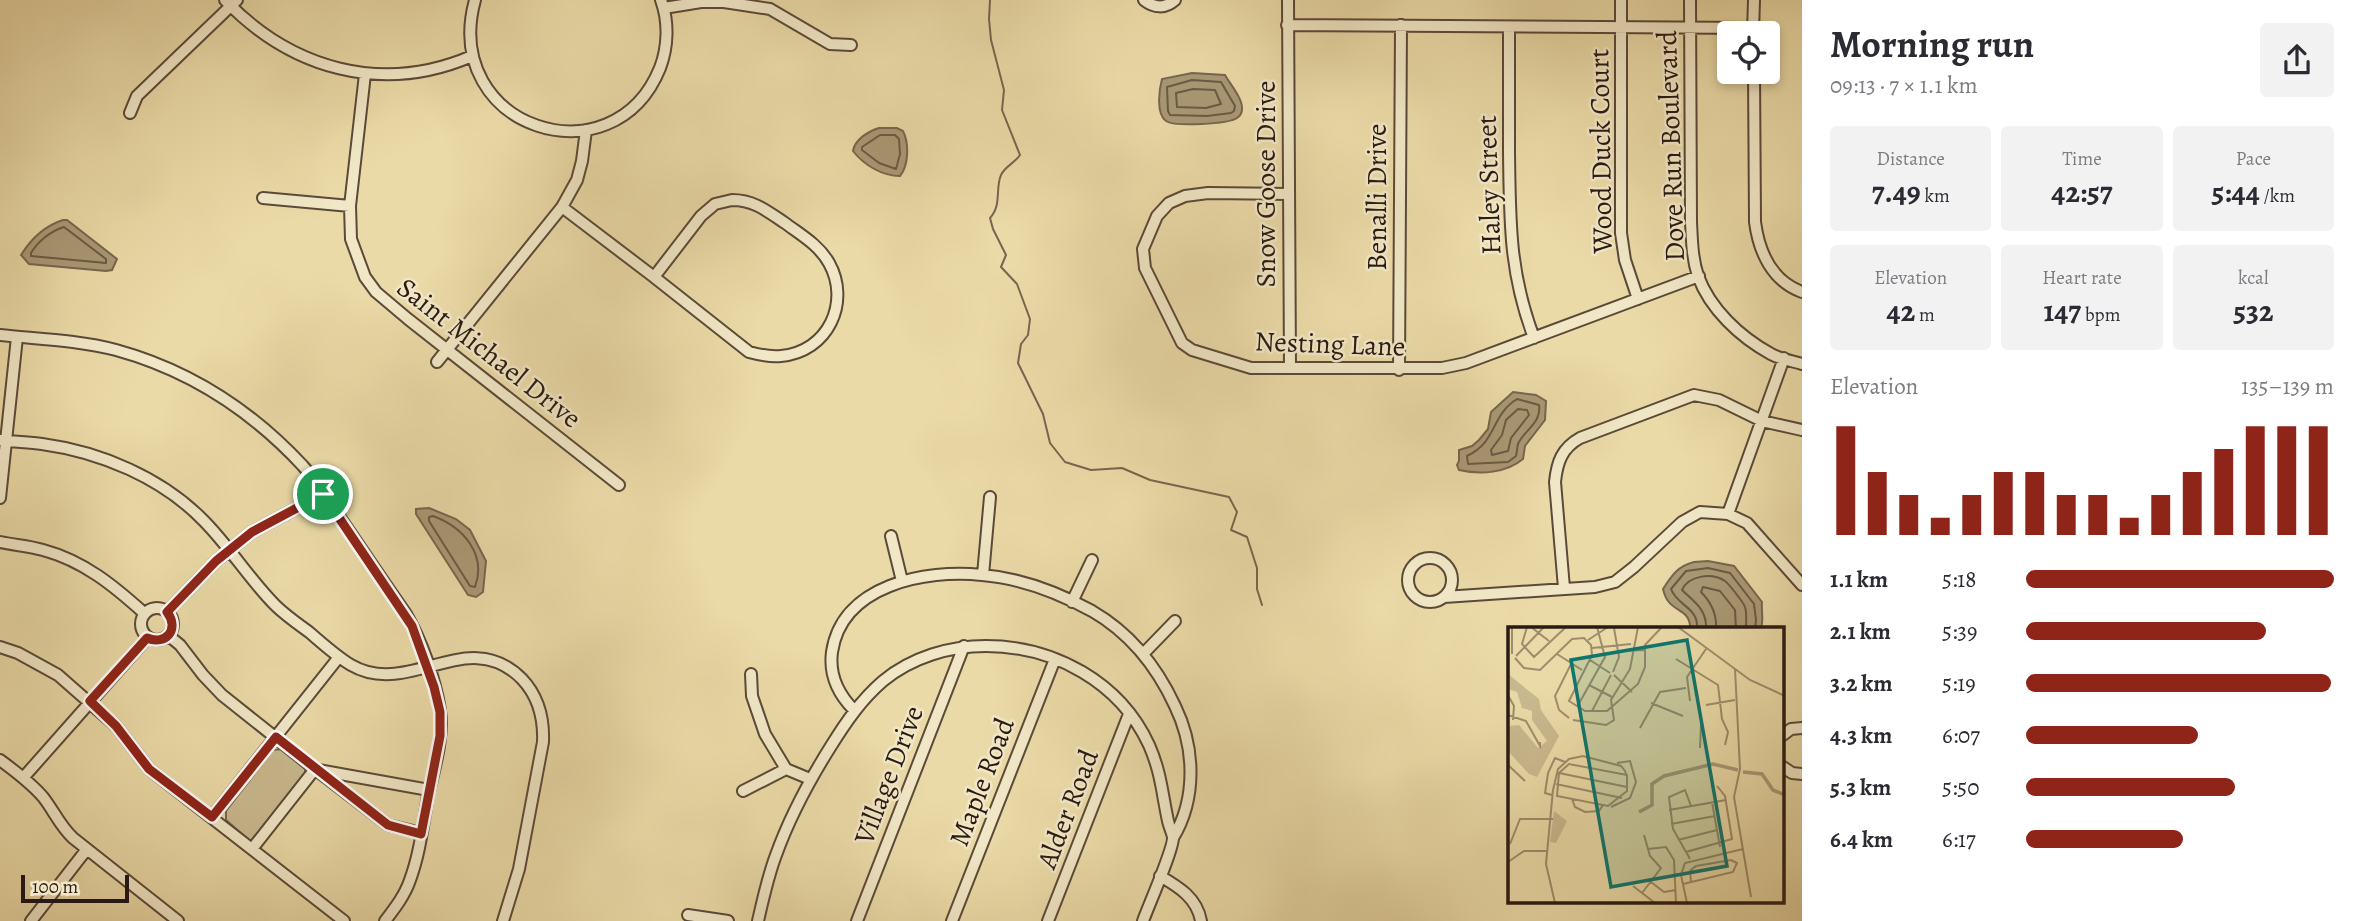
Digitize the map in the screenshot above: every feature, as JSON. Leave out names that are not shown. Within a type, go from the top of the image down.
[{"type":"street","points":[[475,0],[469,36],[478,74],[499,104],[514,116],[548,130],[567,132],[603,125],[626,112],[646,93],[656,78],[666,44],[662,4],[724,2],[770,9],[830,44],[851,45]]},
{"type":"street","points":[[1144,0],[1160,7],[1175,0]]},
{"type":"street","name":"Snow Goose Drive","points":[[1288,0],[1290,368]]},
{"type":"street","name":"Wood Duck Court","points":[[1620,0],[1621,233],[1625,260],[1638,299]]},
{"type":"street","name":"Dove Run Boulevard","points":[[1690,0],[1690,222],[1692,249],[1699,276],[1722,316],[1736,329],[1773,355],[1802,364]]},
{"type":"street","points":[[1754,21],[1755,0]]},
{"type":"street","points":[[130,113],[137,96],[231,2],[263,35],[289,51],[324,64],[365,74],[414,72],[472,56]]},
{"type":"street","name":"Benalli Drive","points":[[1399,370],[1401,25]]},
{"type":"street","points":[[1287,26],[1717,29]]},
{"type":"street","name":"Haley Street","points":[[1509,28],[1510,233],[1515,274],[1534,338]]},
{"type":"street","name":"Saint Michael Drive","points":[[365,74],[350,206],[352,239],[365,277],[376,292],[619,485]]},
{"type":"street","points":[[1754,84],[1755,222],[1758,239],[1774,274],[1802,292]]},
{"type":"street","points":[[437,362],[562,207],[577,180],[586,130]]},
{"type":"street","name":"Nesting Lane","points":[[1288,194],[1208,193],[1185,196],[1169,203],[1157,216],[1143,249],[1144,268],[1182,343],[1192,350],[1251,368],[1442,368],[1466,363],[1699,276]]},
{"type":"street","points":[[263,198],[350,206]]},
{"type":"street","points":[[562,207],[750,352],[784,356],[798,352],[820,338],[831,324],[839,295],[829,263],[818,248],[761,206],[746,200],[715,204],[701,216],[654,277]]},
{"type":"street","points":[[0,335],[89,344],[116,350],[196,381],[228,400],[275,438],[304,468],[406,614],[428,667],[440,712],[440,736],[410,881],[385,921]]},
{"type":"street","points":[[0,498],[3,440],[17,337]]},
{"type":"street","points":[[1728,514],[1784,358]]},
{"type":"street","points":[[1564,588],[1555,482],[1557,467],[1568,445],[1694,395],[1719,400],[1762,421],[1802,430]]},
{"type":"street","points":[[3,440],[81,452],[124,467],[148,479],[189,507],[230,550],[276,607],[339,657],[360,669],[375,674],[392,675],[468,657],[501,664],[516,673],[530,688],[544,723],[543,742],[519,869],[503,921]]},
{"type":"street","points":[[167,612],[191,586],[252,532],[323,494]]},
{"type":"street","points":[[983,575],[990,497]]},
{"type":"street","points":[[1444,597],[1452,580],[1451,572],[1444,563],[1432,557],[1414,564],[1408,579],[1414,595],[1420,600],[1430,602],[1444,597],[1595,587],[1615,582],[1682,522],[1700,512],[1728,514],[1747,523],[1802,585]]},
{"type":"street","points":[[891,536],[902,581]]},
{"type":"street","points":[[0,542],[42,549],[81,565],[116,588],[144,613]]},
{"type":"street","points":[[1072,602],[1092,560]]},
{"type":"street","points":[[854,709],[837,689],[832,657],[835,636],[860,603],[881,589],[902,581],[958,573],[983,575],[1030,585],[1072,602],[1106,621],[1144,653],[1168,690],[1190,753],[1191,772],[1186,808],[1143,921]]},
{"type":"street","points":[[155,608],[167,612],[173,621],[169,636],[154,641],[147,638],[140,624],[144,613],[155,608]]},
{"type":"street","points":[[1144,653],[1175,621]]},
{"type":"street","points":[[169,636],[180,645],[222,695],[315,769],[388,825],[421,834]]},
{"type":"street","points":[[23,778],[147,638]]},
{"type":"street","points":[[758,921],[776,854],[797,804],[854,709],[885,680],[910,663],[964,646],[1016,648],[1055,659],[1082,671],[1114,695],[1140,728],[1154,758],[1164,790],[1173,838]]},
{"type":"street","name":"Village Drive","points":[[857,921],[964,646]]},
{"type":"street","points":[[0,647],[39,663],[58,675],[116,726],[149,769],[344,921]]},
{"type":"street","points":[[212,817],[339,657]]},
{"type":"street","name":"Maple Road","points":[[952,921],[1055,659]]},
{"type":"street","points":[[751,674],[752,696],[759,720],[786,769],[810,779]]},
{"type":"street","name":"Alder Road","points":[[1048,921],[1129,715]]},
{"type":"street","points":[[1784,734],[1791,729],[1802,728]]},
{"type":"street","points":[[0,760],[43,798],[63,829],[178,921]]},
{"type":"street","points":[[1784,768],[1792,773],[1802,774]]},
{"type":"street","points":[[315,769],[429,790]]},
{"type":"street","points":[[252,849],[315,769]]},
{"type":"street","points":[[743,791],[786,769]]},
{"type":"street","points":[[31,921],[87,849]]},
{"type":"street","points":[[1160,876],[1182,888],[1200,914],[1201,921]]},
{"type":"street","points":[[688,915],[728,921]]},
{"type":"shaded area","points":[[282,749],[305,769],[305,777],[258,838],[250,841],[226,820],[226,811],[273,750]]},
{"type":"water","points":[[1192,73],[1225,75],[1242,105],[1239,116],[1223,122],[1202,124],[1166,121],[1160,108],[1162,79]]},
{"type":"water","points":[[879,128],[897,128],[903,131],[907,154],[900,176],[874,169],[853,151],[859,139]]},
{"type":"water","points":[[67,220],[117,259],[112,270],[29,264],[21,255],[29,244],[44,229]]},
{"type":"water","points":[[1513,392],[1536,395],[1546,401],[1545,420],[1525,446],[1523,459],[1493,472],[1459,470],[1459,450],[1472,446],[1479,440],[1488,429],[1491,412]]},
{"type":"water","points":[[429,508],[456,519],[470,530],[486,561],[483,592],[476,597],[468,595],[416,514],[416,509]]},
{"type":"water","points":[[1708,561],[1734,566],[1762,602],[1761,627],[1690,627],[1686,615],[1671,605],[1663,589],[1669,579],[1684,566]]},
{"type":"waterway","points":[[990,0],[991,40],[1004,90],[1002,110],[1020,155],[1001,175],[996,208],[990,218],[1006,255],[1001,267],[1017,284],[1030,319],[1028,335],[1021,344],[1018,363],[1043,414],[1050,443],[1065,462],[1091,470],[1122,468],[1150,480],[1229,497],[1237,512],[1231,530],[1247,537],[1257,568],[1257,589],[1262,605]]},
{"type":"route","points":[[323,494],[406,614],[418,638],[434,687],[440,712],[440,736],[421,834],[388,825],[276,737],[212,817],[149,769],[116,726],[90,701],[147,638],[154,641],[169,636],[173,621],[167,612],[216,561],[252,532],[323,494]]}]
